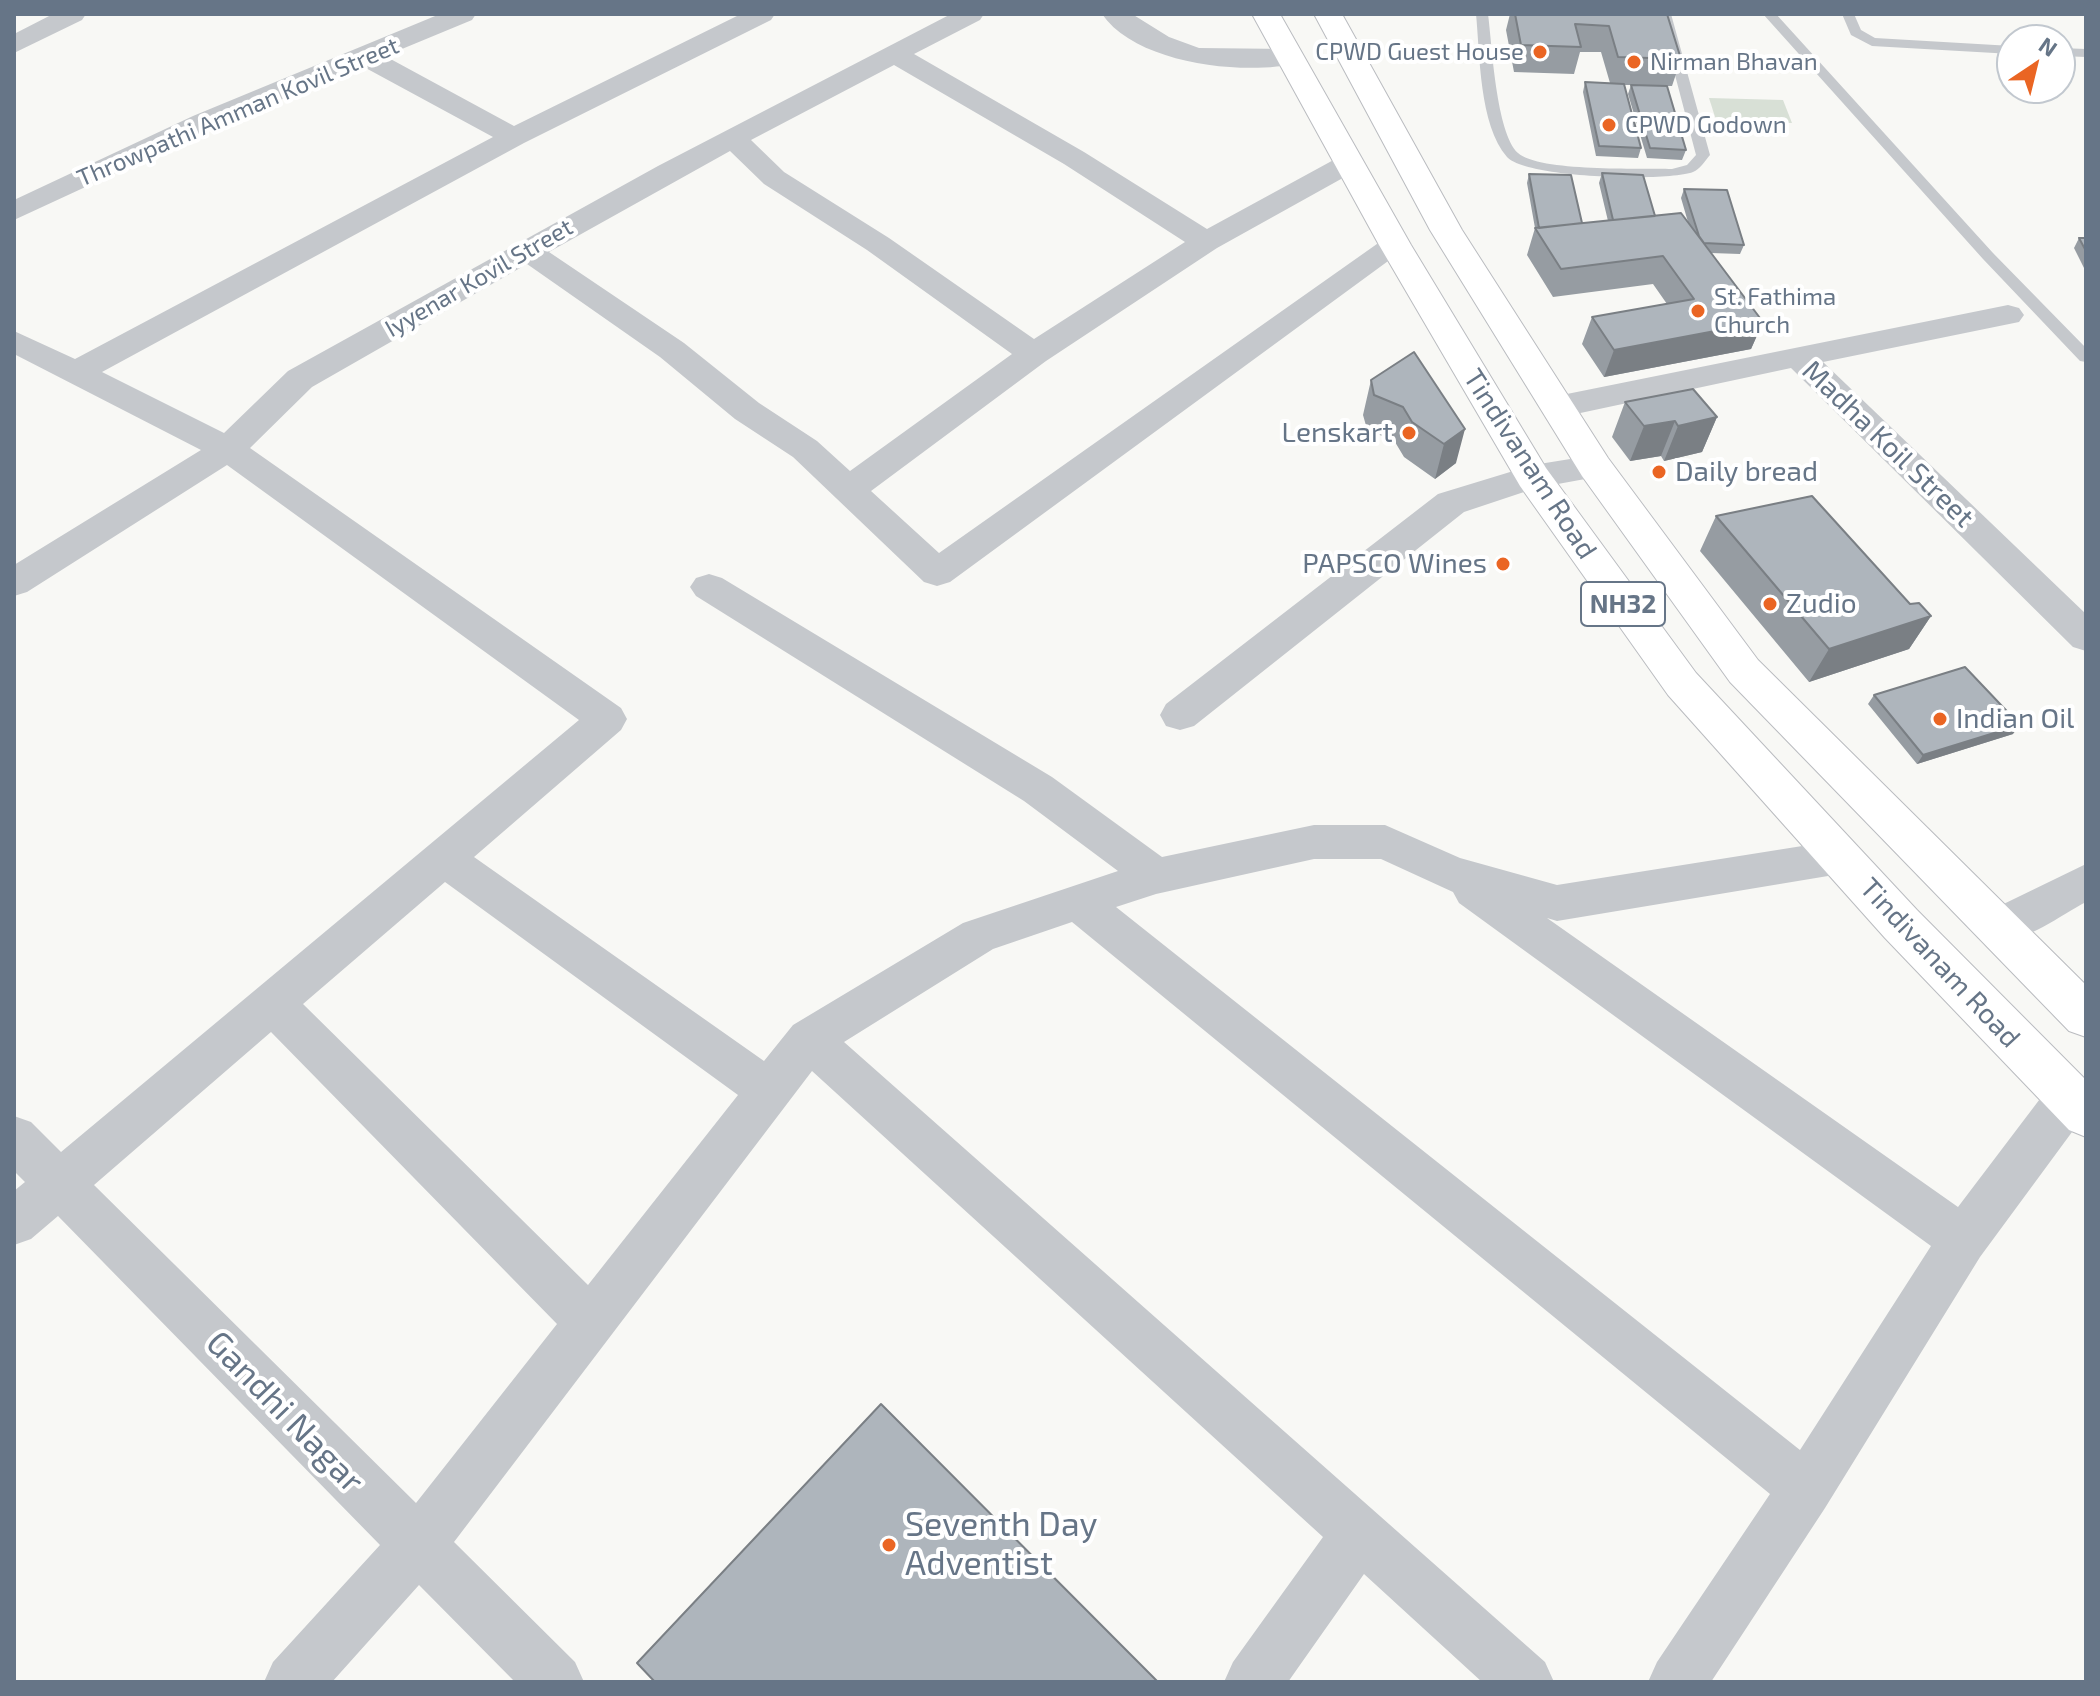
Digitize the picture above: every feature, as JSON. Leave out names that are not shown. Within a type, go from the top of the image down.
[{"type":"highway","name":"Tindivanam Road","points":[[1266,14],[1395,245],[1533,477],[1682,684],[1840,857],[2077,1106]]},
{"type":"highway","name":"NH32","points":[[1328,14],[1446,230],[1557,407],[1595,467],[1744,671],[2086,1016]]},
{"type":"street","points":[[14,45],[73,14]]},
{"type":"street","name":"Throwpathi Amman Kovil Street","points":[[14,211],[203,122],[366,57],[463,14]]},
{"type":"street","points":[[76,372],[514,137],[762,14]]},
{"type":"street","name":"Iyyenar Kovil Street","points":[[14,583],[228,449],[300,379],[405,322],[526,250],[971,14]]},
{"type":"street","points":[[1115,14],[1147,37],[1193,58],[1218,61],[1289,57]]},
{"type":"street","points":[[893,53],[1074,158],[1206,242]]},
{"type":"street","points":[[366,57],[514,137]]},
{"type":"street","points":[[733,138],[774,178],[878,244],[1034,354]]},
{"type":"street","points":[[847,491],[1034,354],[1206,242],[1349,163]]},
{"type":"street","points":[[526,250],[672,350],[747,411],[805,449],[937,573],[1395,245]]},
{"type":"street","points":[[1798,356],[2008,315]]},
{"type":"street","points":[[14,341],[228,449],[607,719],[14,1222]]},
{"type":"street","name":"Madha Koil Street","points":[[1557,407],[1798,356],[2086,637]]},
{"type":"street","points":[[1180,715],[1451,503],[1533,477],[1595,467]]},
{"type":"street","points":[[709,587],[1038,789],[1156,876]]},
{"type":"street","points":[[293,1682],[417,1546],[809,1039],[978,936],[1156,876],[1314,842],[1385,842],[1450,873],[1557,903],[1840,857]]},
{"type":"street","points":[[442,857],[771,1092]]},
{"type":"street","points":[[1450,873],[1963,1240]]},
{"type":"street","points":[[1998,927],[2086,882]]},
{"type":"street","points":[[1077,901],[1806,1489]]},
{"type":"street","points":[[272,1003],[591,1323]]},
{"type":"street","points":[[809,1039],[1525,1682]]},
{"type":"street","points":[[1677,1682],[1806,1489],[1963,1240],[2077,1106]]},
{"type":"street","name":"Gandhi Nagar","points":[[14,1138],[555,1682]]},
{"type":"street","points":[[1253,1682],[1360,1533]]},
{"type":"lane","points":[[1482,14],[1501,135],[1513,157],[1535,167],[1672,173],[1692,168],[1703,155],[1666,17],[1651,19]]},
{"type":"lane","points":[[1769,14],[1988,256],[2086,357]]},
{"type":"lane","points":[[1848,14],[1855,32],[1872,42],[1996,49]]},
{"type":"shaded area","points":[[1709,98],[1783,100],[1792,123],[1716,120]]},
{"type":"building","points":[[1515,14],[1667,14],[1681,59],[1618,57],[1609,26],[1575,24],[1581,47],[1521,45]]},
{"type":"building","name":"CPWD Godown","points":[[1585,82],[1624,84],[1641,148],[1599,146]]},
{"type":"building","name":"CPWD Godown","points":[[1631,85],[1667,86],[1686,150],[1650,148]]},
{"type":"building","points":[[1602,173],[1643,175],[1655,216],[1613,220]]},
{"type":"building","name":"CPWD Godown","points":[[1529,174],[1571,175],[1582,223],[1539,228]]},
{"type":"building","name":"CPWD Godown","points":[[1684,189],[1727,190],[1744,245],[1704,243]]},
{"type":"building","points":[[1681,213],[1763,322],[1614,350],[1592,317],[1694,299],[1663,256],[1561,269],[1535,228]]},
{"type":"building","points":[[2079,238],[2086,238],[2086,251]]},
{"type":"building","points":[[1414,352],[1465,429],[1444,444],[1412,422],[1403,407],[1374,395],[1371,380]]},
{"type":"building","points":[[1693,389],[1717,417],[1678,426],[1675,421],[1644,426],[1625,402]]},
{"type":"building","points":[[1812,496],[1910,604],[1919,603],[1931,616],[1829,649],[1716,516]]},
{"type":"building","name":"Indian Oil","points":[[1965,667],[2020,725],[1923,755],[1874,695]]},
{"type":"building","name":"Seventh Day Adventist","points":[[881,1404],[1158,1682],[655,1682],[637,1663]]},
{"type":"place","name":"CPWD Guest House","points":[[1540,52]]},
{"type":"place","name":"Nirman Bhavan","points":[[1634,62]]},
{"type":"place","name":"CPWD Godown","points":[[1609,125]]},
{"type":"place","name":"St. Fathima Church","points":[[1698,311]]},
{"type":"place","name":"Lenskart","points":[[1409,433]]},
{"type":"place","name":"Daily bread","points":[[1659,472]]},
{"type":"place","name":"PAPSCO Wines","points":[[1503,564]]},
{"type":"place","name":"Zudio","points":[[1770,604]]},
{"type":"place","name":"Indian Oil","points":[[1940,719]]},
{"type":"place","name":"Seventh Day Adventist","points":[[889,1545]]}]
